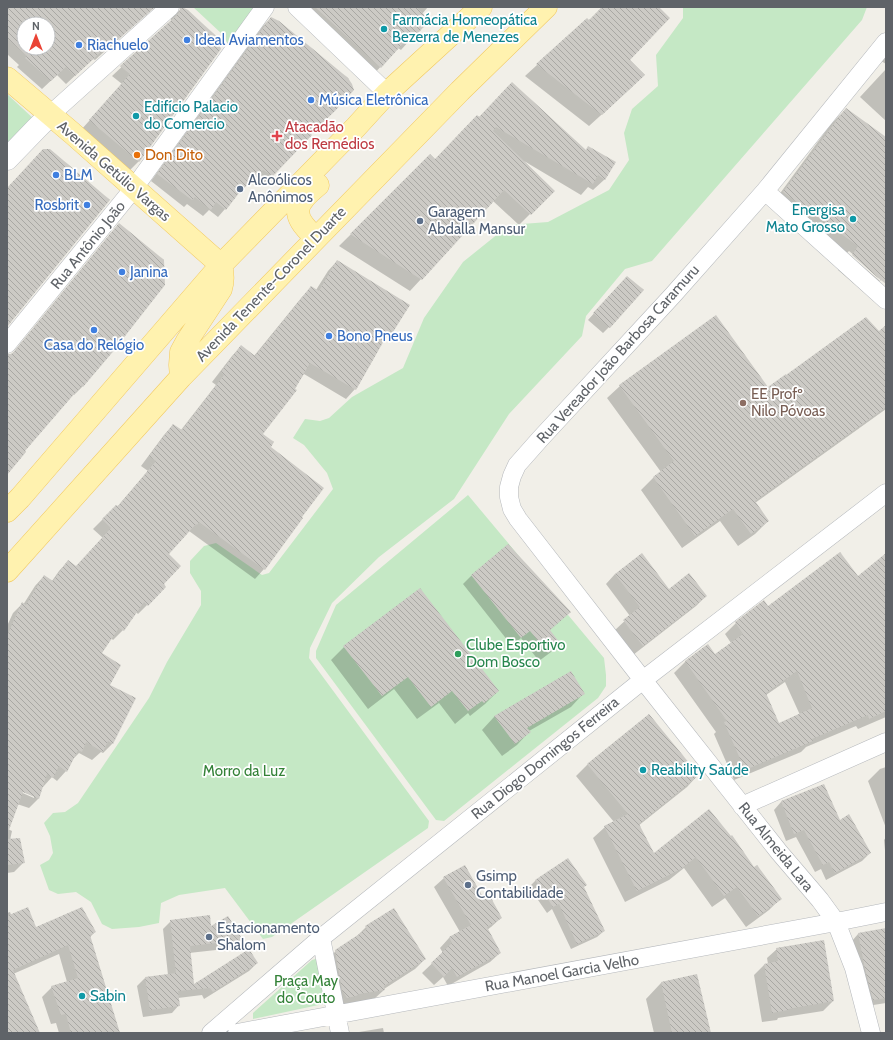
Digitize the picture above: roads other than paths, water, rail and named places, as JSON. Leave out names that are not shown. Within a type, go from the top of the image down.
[{"type":"main road","points":[[8,509],[221,265],[356,127],[387,93],[481,7]]},
{"type":"main road","name":"Avenida Tenente-Coronel Duarte","points":[[7,571],[181,377],[460,91],[546,7]]},
{"type":"main road","name":"Avenida Getúlio Vargas","points":[[7,78],[51,114],[221,265]]},
{"type":"main road","points":[[316,238],[300,221],[298,209],[301,201],[345,156],[350,147],[356,127]]},
{"type":"main road","points":[[181,377],[181,352],[221,289],[223,276],[221,265]]},
{"type":"street","points":[[7,160],[36,128],[170,7]]},
{"type":"street","name":"Rua Antônio João","points":[[7,344],[134,188],[265,7]]},
{"type":"street","points":[[297,7],[387,93]]},
{"type":"street","name":"Rua Vereador João Barbosa Caramuru","points":[[643,680],[518,519],[512,509],[508,497],[512,476],[517,465],[540,439],[673,295],[765,191],[886,42]]},
{"type":"street","points":[[765,191],[886,300]]},
{"type":"street","name":"Rua Diogo Domingos Ferreira","points":[[211,1033],[321,938],[643,680],[886,493]]},
{"type":"street","name":"Rua Almeida Lara","points":[[643,680],[779,852],[820,900],[836,922],[854,968],[871,1033]]},
{"type":"street","points":[[742,806],[886,742]]},
{"type":"street","name":"Rua Manoel Garcia Velho","points":[[237,1033],[886,912]]},
{"type":"street","points":[[321,938],[340,1033]]},
{"type":"place","name":"Farmácia Homeopática Bezerra de Menezes","points":[[384,29]]},
{"type":"place","name":"Ideal Aviamentos","points":[[187,40]]},
{"type":"place","name":"Riachuelo","points":[[79,45]]},
{"type":"place","name":"Música Eletrônica","points":[[311,100]]},
{"type":"place","name":"Edifício Palacio do Comercio","points":[[136,116]]},
{"type":"place","name":"Atacadão dos Remédios","points":[[277,136]]},
{"type":"place","name":"Don Dito","points":[[137,155]]},
{"type":"place","name":"BLM","points":[[56,175]]},
{"type":"place","name":"Alcoólicos Anônimos","points":[[240,189]]},
{"type":"place","name":"Rosbrit","points":[[87,205]]},
{"type":"place","name":"Energisa Mato Grosso","points":[[853,219]]},
{"type":"place","name":"Garagem Abdalla Mansur","points":[[420,221]]},
{"type":"place","name":"Janina","points":[[122,272]]},
{"type":"place","name":"Casa do Relógio","points":[[94,330]]},
{"type":"place","name":"Bono Pneus","points":[[329,336]]},
{"type":"place","name":"EE Profº Nilo Póvoas","points":[[743,403]]},
{"type":"place","name":"Clube Esportivo Dom Bosco","points":[[458,654]]},
{"type":"place","name":"Reability Saúde","points":[[643,770]]},
{"type":"place","name":"Gsimp Contabilidade","points":[[468,885]]},
{"type":"place","name":"Estacionamento Shalom","points":[[209,937]]},
{"type":"place","name":"Sabin","points":[[82,996]]},
{"type":"park label","name":"Morro da Luz","points":[[244,771]]},
{"type":"park label","name":"Praça May do Couto","points":[[306,990]]}]
